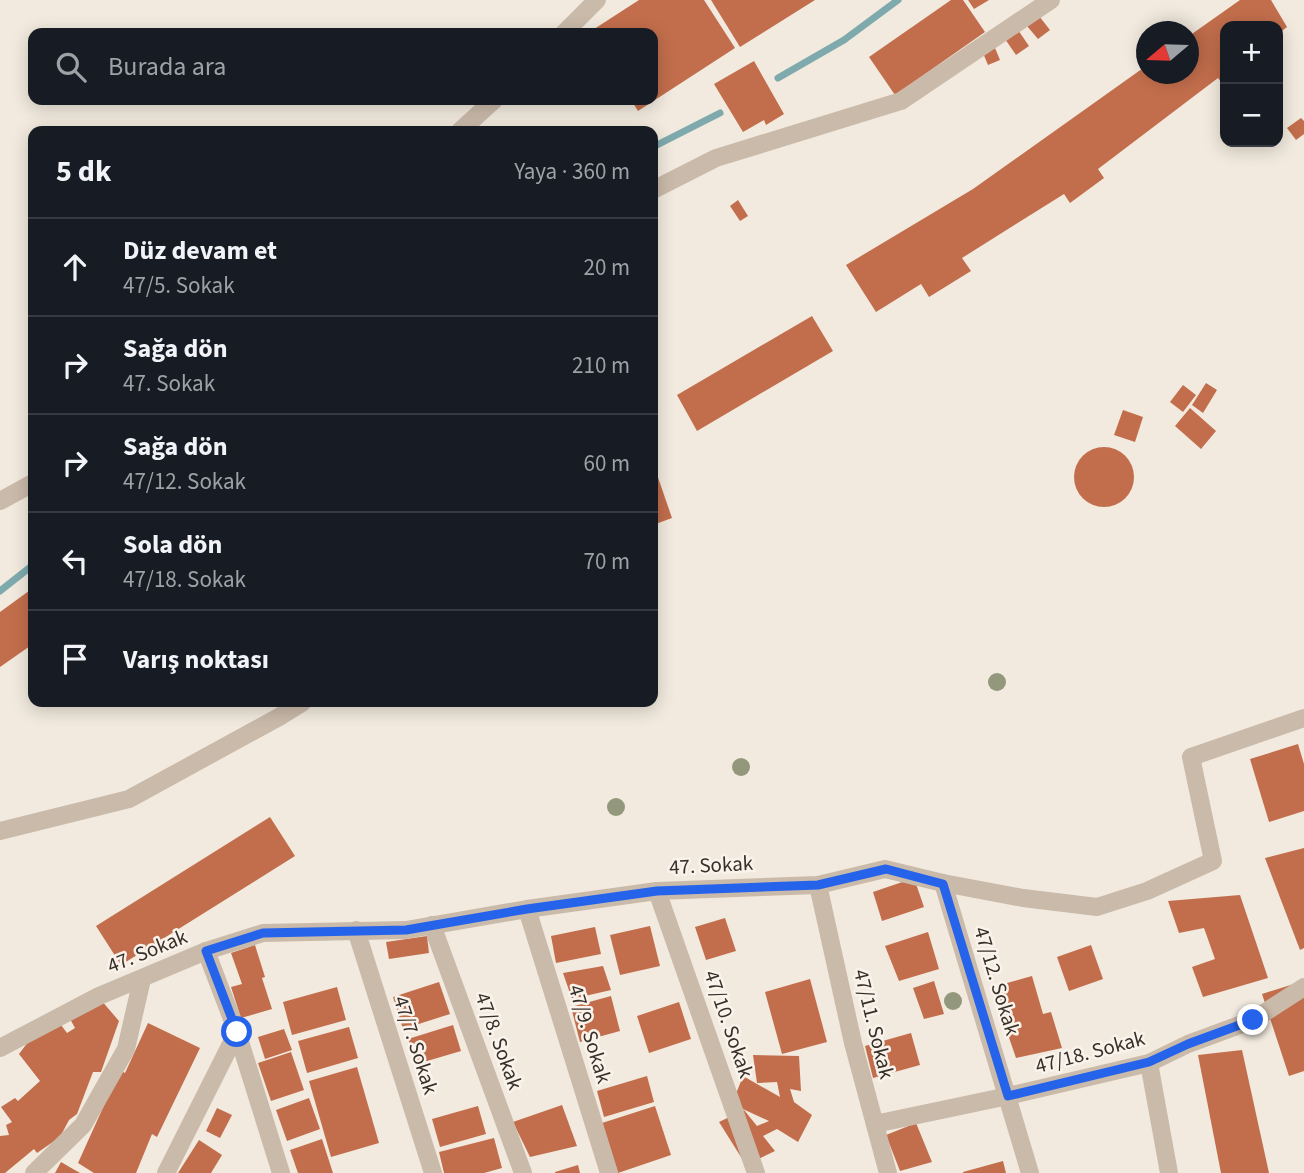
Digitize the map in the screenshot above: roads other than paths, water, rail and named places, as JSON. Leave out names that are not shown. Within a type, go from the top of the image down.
[{"type":"street","points":[[569,28],[597,0]]},
{"type":"street","points":[[658,187],[716,158],[901,101],[1051,0]]},
{"type":"street","points":[[465,126],[489,105]]},
{"type":"street","points":[[0,501],[28,486]]},
{"type":"street","points":[[0,831],[129,799],[295,707]]},
{"type":"street","name":"47. Sokak","points":[[0,1048],[99,996],[206,951],[263,933],[406,930],[527,909],[657,891],[818,885],[886,869],[943,884],[1097,907],[1147,891],[1213,861],[1191,757],[1304,718]]},
{"type":"street","name":"47/12. Sokak","points":[[943,884],[1030,1173]]},
{"type":"street","name":"47/11. Sokak","points":[[818,885],[853,1043],[888,1173]]},
{"type":"street","name":"47/10. Sokak","points":[[657,891],[756,1171]]},
{"type":"street","name":"47/9. Sokak","points":[[527,909],[610,1173]]},
{"type":"street","name":"47/8. Sokak","points":[[432,925],[523,1173]]},
{"type":"street","name":"47/7. Sokak","points":[[356,930],[433,1173]]},
{"type":"street","points":[[206,951],[237,1032],[281,1173]]},
{"type":"street","points":[[34,1173],[83,1125],[126,1049],[142,979]]},
{"type":"street","name":"47/18. Sokak","points":[[875,1124],[1149,1062],[1253,1020],[1304,987]]},
{"type":"street","points":[[166,1173],[237,1032]]},
{"type":"street","points":[[1149,1062],[1169,1173]]},
{"type":"street","points":[[737,1173],[756,1171]]},
{"type":"waterway","points":[[778,78],[844,40],[898,0]]},
{"type":"waterway","points":[[658,144],[720,113]]},
{"type":"waterway","points":[[0,591],[28,569]]}]
